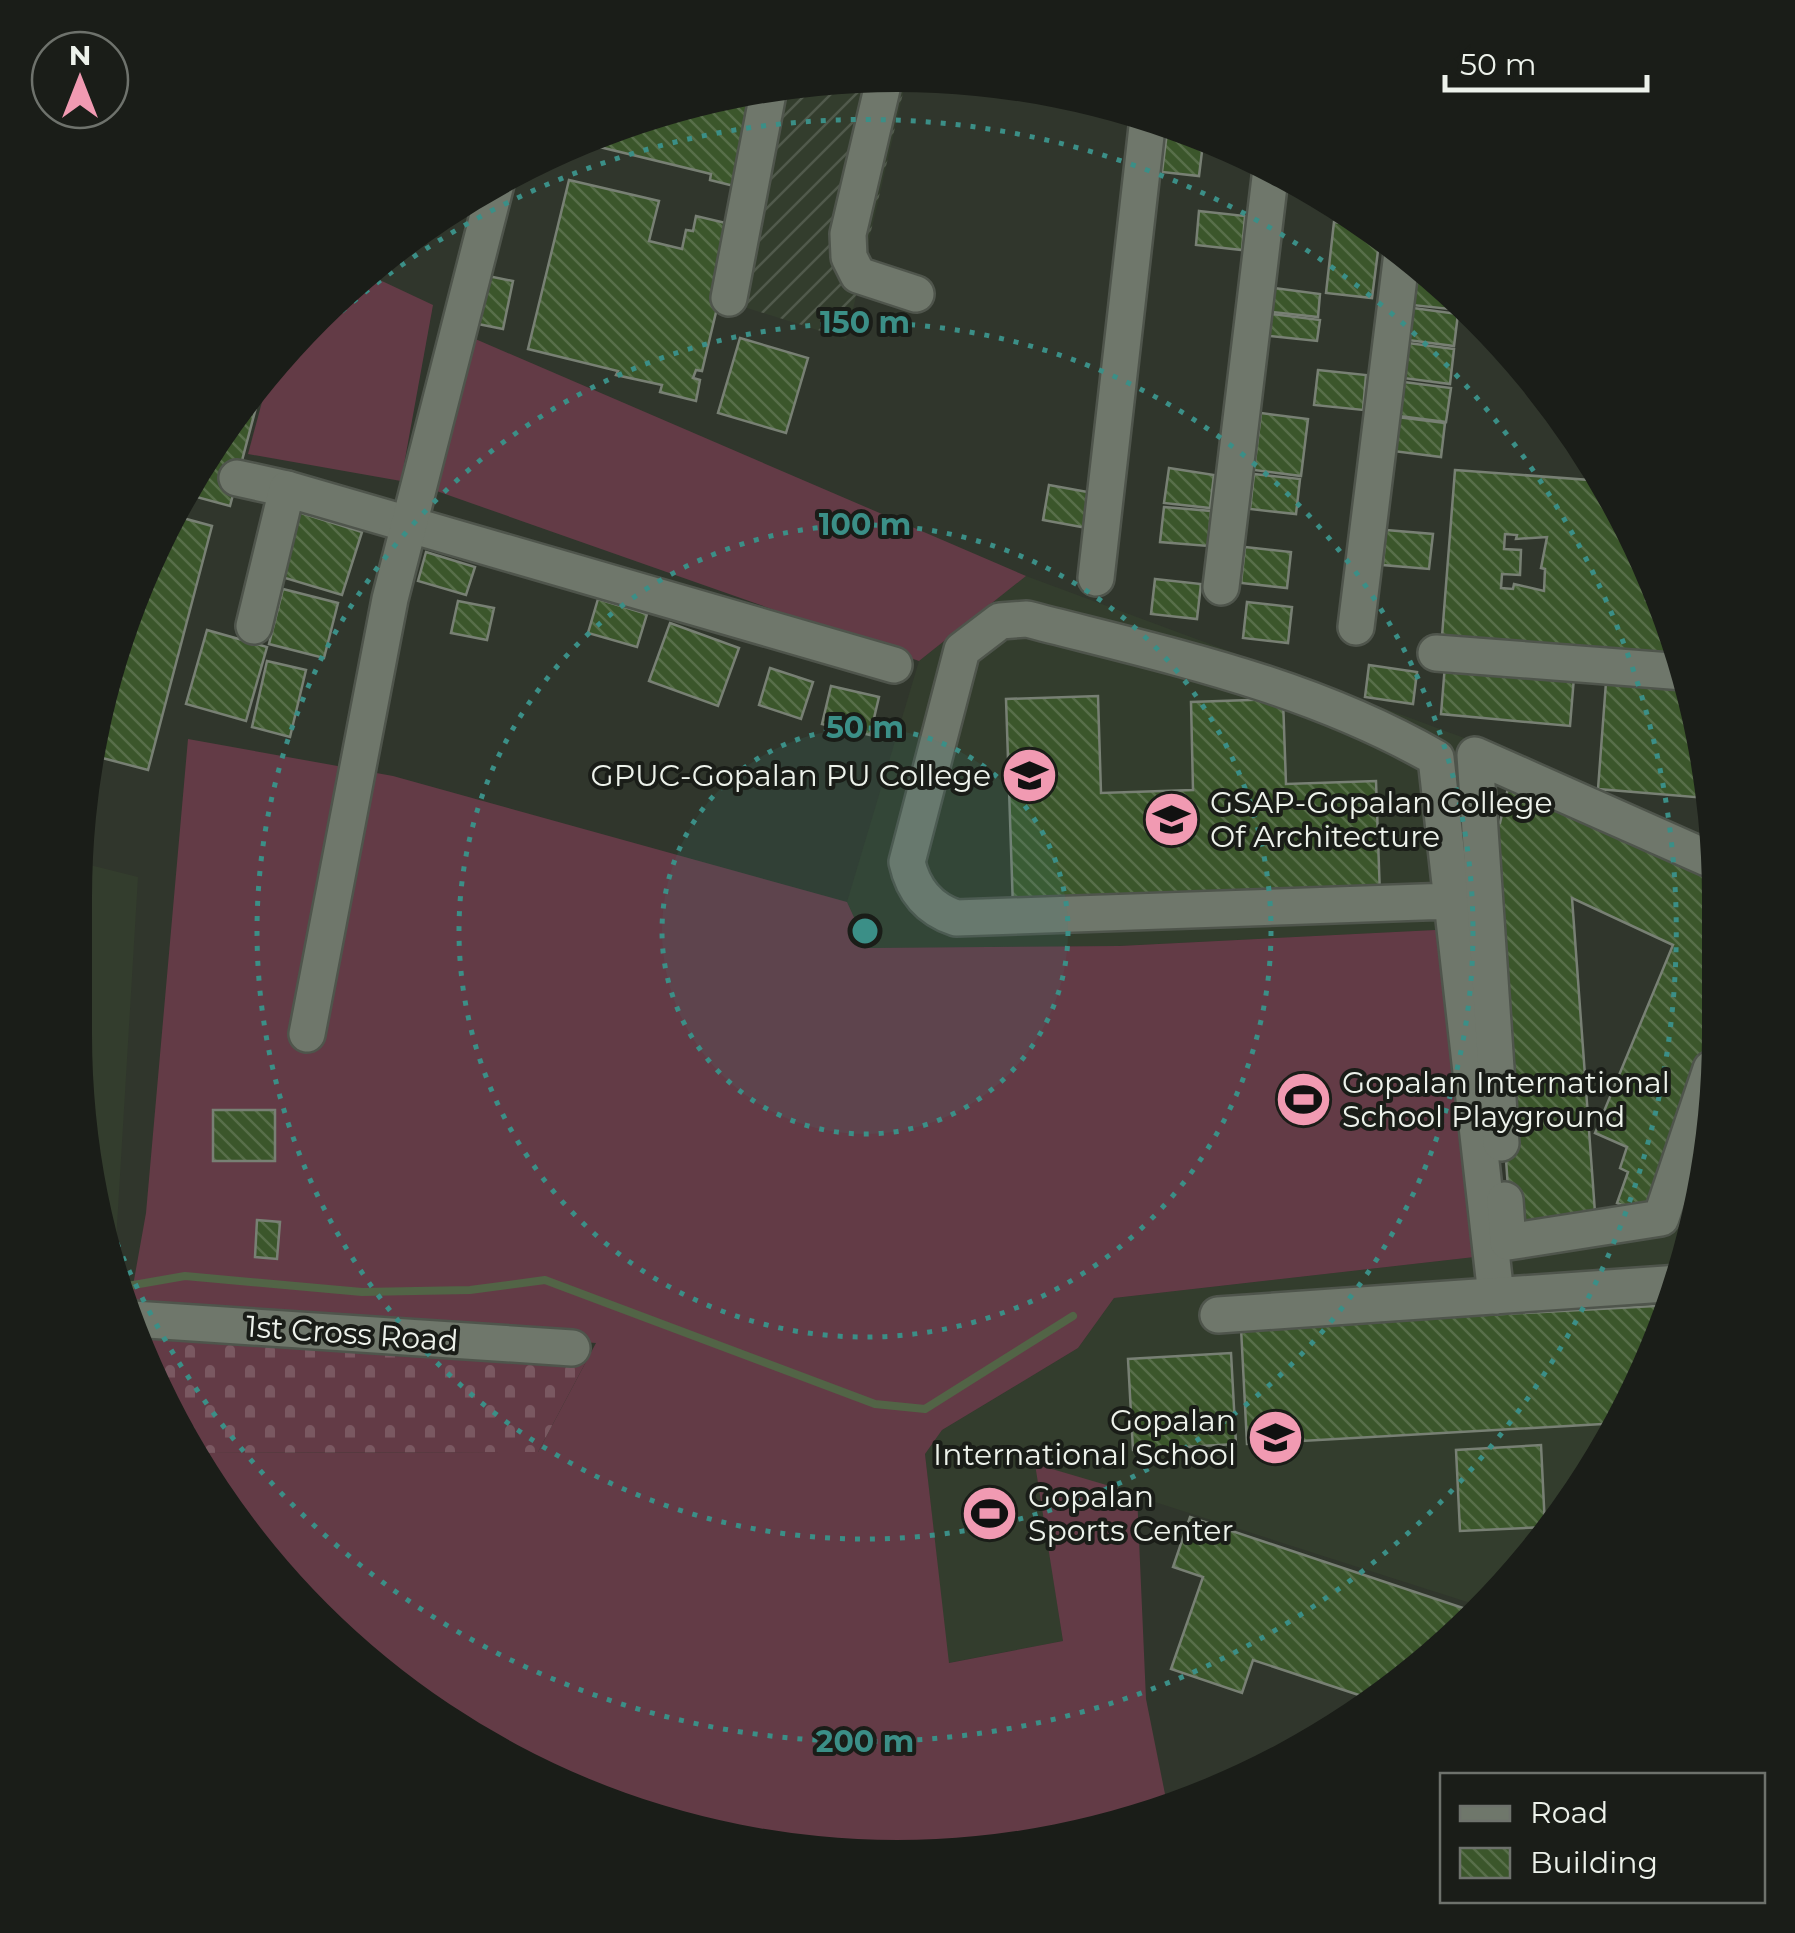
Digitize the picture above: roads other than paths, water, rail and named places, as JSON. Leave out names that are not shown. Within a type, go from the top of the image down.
[{"type":"street","points":[[881,93],[846,246],[858,275],[916,294]]},
{"type":"street","points":[[729,298],[766,103]]},
{"type":"street","points":[[1096,578],[1146,132]]},
{"type":"street","points":[[1221,587],[1269,184]]},
{"type":"street","points":[[308,1034],[390,599],[491,202]]},
{"type":"street","points":[[1356,627],[1400,269]]},
{"type":"street","points":[[238,478],[409,522],[894,666]]},
{"type":"street","points":[[254,626],[287,488]]},
{"type":"street","points":[[1451,901],[956,918],[940,912],[910,879],[907,862],[962,650],[1000,620],[1028,619],[1279,684],[1381,726],[1436,758],[1496,1296]]},
{"type":"street","points":[[1436,653],[1670,671]]},
{"type":"street","points":[[1700,1102],[1661,1218],[1508,1242],[1474,755],[1701,855]]},
{"type":"street","points":[[1218,1315],[1663,1284]]},
{"type":"street","name":"1st Cross Road","points":[[145,1321],[572,1348]]},
{"type":"waterway","points":[[132,1285],[185,1276],[362,1292],[470,1290],[545,1280],[875,1404],[925,1409],[1073,1316]]},
{"type":"place","name":"GPUC-Gopalan PU College","points":[[1030,776]]},
{"type":"place","name":"GSAP-Gopalan College Of Architecture","points":[[1171,820]]},
{"type":"place","name":"Gopalan International School Playground","points":[[1303,1100]]},
{"type":"place","name":"Gopalan International School","points":[[1275,1438]]},
{"type":"place","name":"Gopalan Sports Center","points":[[989,1514]]}]
